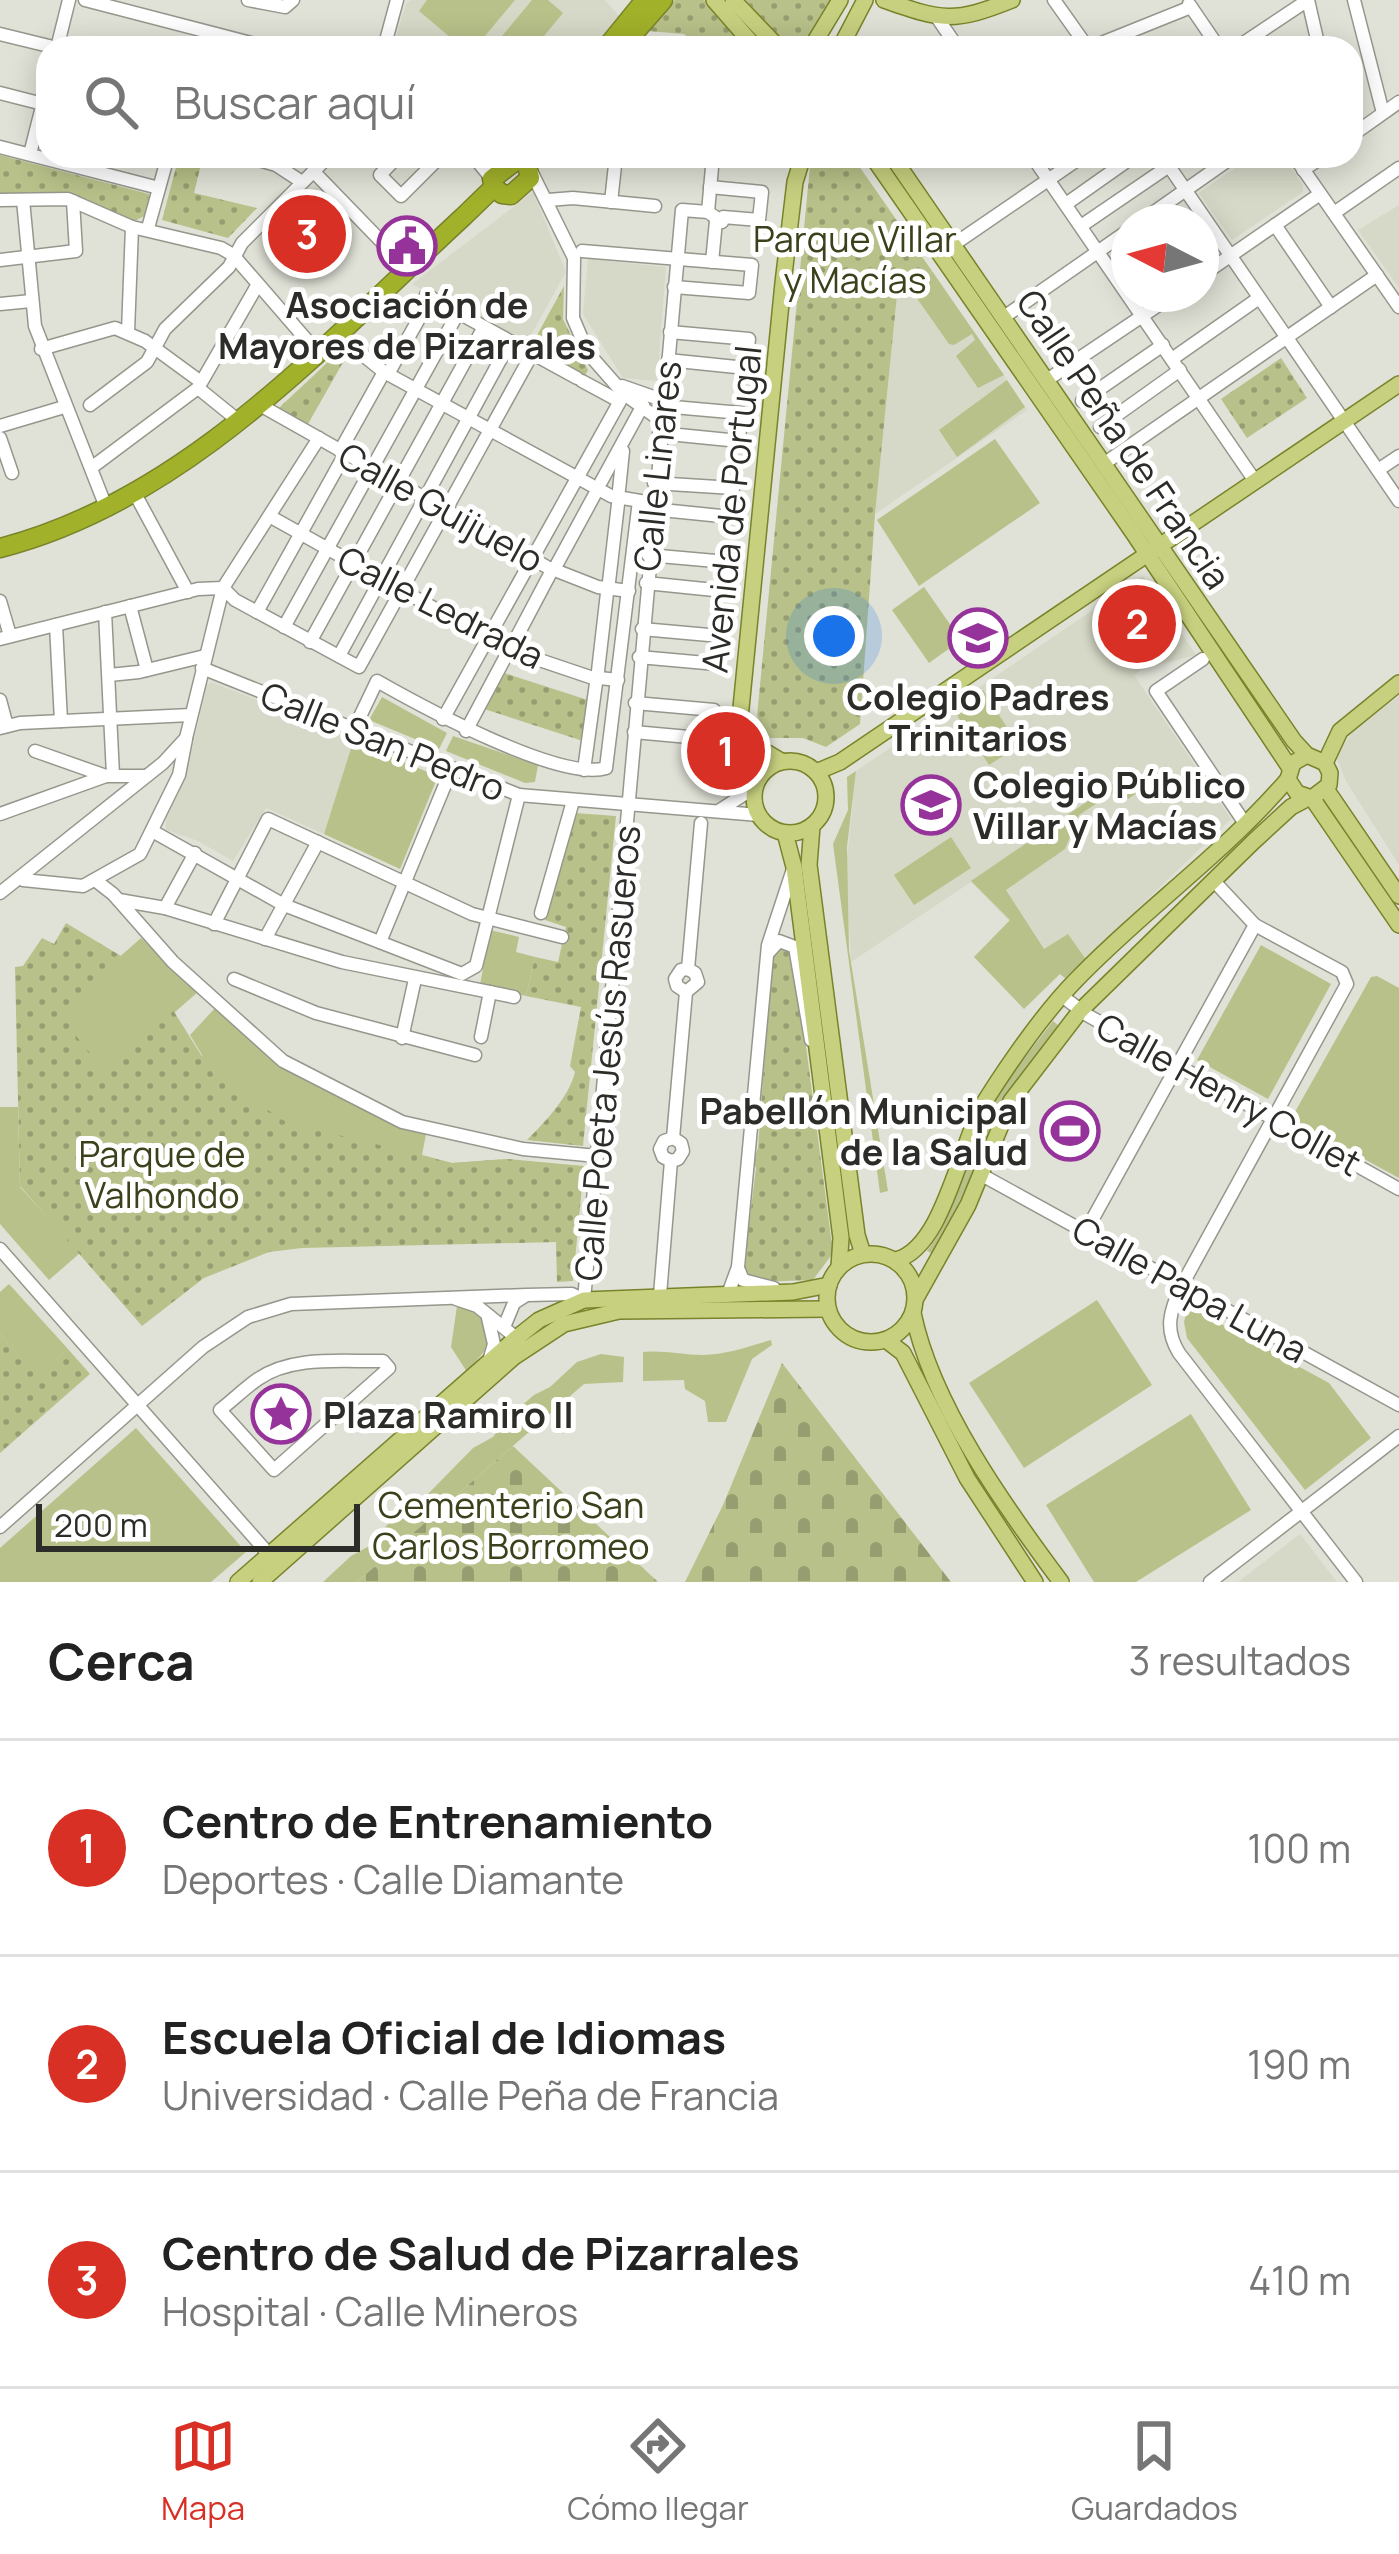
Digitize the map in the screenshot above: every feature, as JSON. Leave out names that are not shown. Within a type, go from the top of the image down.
[{"type":"highway","points":[[616,36],[645,0]]},
{"type":"highway","points":[[632,36],[663,0]]},
{"type":"highway","points":[[0,548],[51,533],[106,507],[240,422],[493,183],[502,194],[511,195],[521,168]]},
{"type":"main road","points":[[714,0],[746,36]]},
{"type":"main road","points":[[734,0],[768,36]]},
{"type":"main road","points":[[818,36],[839,0]]},
{"type":"main road","points":[[846,36],[865,0]]},
{"type":"main road","points":[[854,20],[886,1],[936,16],[966,17],[1012,0]]},
{"type":"main road","name":"Avenida de Portugal","points":[[794,168],[796,182]]},
{"type":"main road","name":"Avenida de Portugal","points":[[756,784],[740,718],[799,168]]},
{"type":"main road","name":"Calle Peña de Francia","points":[[881,168],[1307,755]]},
{"type":"main road","name":"Calle Peña de Francia","points":[[900,168],[1105,463],[1289,773]]},
{"type":"main road","points":[[816,772],[840,762],[1399,384]]},
{"type":"main road","points":[[785,833],[794,867],[842,1238],[827,1309],[848,1336],[869,1342],[886,1340],[899,1332],[952,1235],[1011,1101],[1080,1011],[1291,807],[1316,795],[1330,779],[1325,763],[1340,731],[1399,683]]},
{"type":"main road","name":"Avenida de Portugal","points":[[743,699],[754,741],[781,761]]},
{"type":"main road","points":[[839,1267],[863,1254],[896,1261],[917,1251],[934,1229],[970,1127],[1062,996],[1246,825],[1307,755],[1325,763]]},
{"type":"main road","points":[[812,826],[785,833],[771,828],[759,815],[756,784],[781,761],[803,763],[825,787],[825,804],[812,826],[808,853],[863,1254]]},
{"type":"main road","points":[[1289,773],[1297,794],[1316,795],[1399,896]]},
{"type":"main road","points":[[1316,795],[1399,925]]},
{"type":"main road","points":[[896,1261],[914,1283],[922,1348],[954,1415],[1060,1582]]},
{"type":"main road","points":[[260,1582],[274,1560],[539,1320],[584,1300],[793,1292],[829,1285]]},
{"type":"main road","points":[[238,1582],[274,1560],[516,1337],[619,1311],[827,1309]]},
{"type":"main road","points":[[886,1340],[903,1353],[967,1478],[1036,1582]]},
{"type":"street","points":[[60,36],[69,0]]},
{"type":"street","points":[[86,0],[225,36]]},
{"type":"street","points":[[248,0],[291,3]]},
{"type":"street","points":[[389,36],[397,0]]},
{"type":"street","points":[[1054,0],[1080,36]]},
{"type":"street","points":[[1254,36],[1308,0],[1316,36]]},
{"type":"street","points":[[1354,0],[1363,36]]},
{"type":"street","points":[[1116,36],[1189,3],[1211,36]]},
{"type":"street","points":[[936,16],[950,36]]},
{"type":"street","points":[[200,36],[202,30]]},
{"type":"street","points":[[0,34],[36,43]]},
{"type":"street","points":[[1363,36],[1382,113]]},
{"type":"street","points":[[0,93],[36,102]]},
{"type":"street","points":[[1363,127],[1399,102]]},
{"type":"street","points":[[30,154],[36,131]]},
{"type":"street","points":[[0,147],[36,156]]},
{"type":"street","points":[[83,168],[159,188]]},
{"type":"street","points":[[148,228],[165,168]]},
{"type":"street","points":[[285,168],[302,182]]},
{"type":"street","points":[[90,405],[136,372],[156,349],[165,329],[229,267],[233,255],[317,168]]},
{"type":"street","points":[[387,168],[380,175],[401,196],[430,168]]},
{"type":"street","points":[[413,168],[422,176]]},
{"type":"street","points":[[482,168],[493,183]]},
{"type":"street","points":[[524,168],[548,200],[574,258],[576,327],[588,353],[622,398]]},
{"type":"street","points":[[611,202],[615,168]]},
{"type":"street","points":[[712,168],[708,212],[722,222]]},
{"type":"street","points":[[1040,168],[1098,252],[1111,263]]},
{"type":"street","points":[[953,245],[1065,168]]},
{"type":"street","points":[[1066,204],[1117,168]]},
{"type":"street","points":[[1081,226],[1156,168]]},
{"type":"street","points":[[1170,168],[1195,204]]},
{"type":"street","points":[[1165,204],[1217,168]]},
{"type":"street","points":[[1307,168],[1399,307]]},
{"type":"street","points":[[1334,213],[1399,169]]},
{"type":"street","points":[[314,171],[407,268]]},
{"type":"street","points":[[710,187],[762,192],[759,220],[723,217],[722,222]]},
{"type":"street","points":[[1219,263],[1321,194]]},
{"type":"street","points":[[0,200],[73,201],[132,227],[221,248],[233,255],[317,352]]},
{"type":"street","points":[[23,200],[31,301],[41,350],[106,507]]},
{"type":"street","points":[[548,200],[655,206]]},
{"type":"street","points":[[0,260],[76,251],[73,201]]},
{"type":"street","name":"Calle Linares","points":[[584,770],[601,771],[609,764],[628,591],[655,483],[682,210],[708,212]]},
{"type":"street","points":[[712,262],[716,221],[722,222]]},
{"type":"street","points":[[1275,225],[1331,307]]},
{"type":"street","points":[[128,332],[132,227]]},
{"type":"street","points":[[1219,238],[1399,501]]},
{"type":"street","points":[[1004,316],[1111,243]]},
{"type":"street","points":[[582,251],[752,265],[749,293],[674,287]]},
{"type":"street","points":[[1105,463],[1376,275]]},
{"type":"street","points":[[91,468],[199,385],[258,284]]},
{"type":"street","points":[[257,612],[428,296],[579,379],[661,415],[739,441],[741,413],[661,415],[606,376]]},
{"type":"street","points":[[1100,427],[1259,298]]},
{"type":"street","points":[[0,304],[31,301]]},
{"type":"street","points":[[1140,312],[1255,481]]},
{"type":"street","points":[[1047,380],[1149,312]]},
{"type":"street","points":[[284,627],[458,313]]},
{"type":"street","points":[[310,642],[484,327]]},
{"type":"street","points":[[41,350],[109,328],[128,332],[156,349],[240,422]]},
{"type":"street","points":[[668,360],[746,368],[748,354],[749,339],[670,332]]},
{"type":"street","points":[[339,656],[510,342]]},
{"type":"street","points":[[1082,400],[1163,345]]},
{"type":"street","points":[[354,348],[386,373],[611,496],[731,517],[734,488],[655,483]]},
{"type":"street","points":[[0,601],[5,635],[223,588],[257,612],[359,667],[532,354]]},
{"type":"street","points":[[443,719],[622,398]]},
{"type":"street","name":"Calle Guijuelo","points":[[260,405],[560,574],[628,591]]},
{"type":"street","points":[[466,730],[643,405]]},
{"type":"street","points":[[0,426],[64,406]]},
{"type":"street","points":[[0,438],[12,473]]},
{"type":"street","points":[[22,880],[83,886],[140,854],[178,776],[223,588],[319,438]]},
{"type":"street","points":[[354,729],[377,681],[466,730],[584,770],[623,451]]},
{"type":"street","points":[[1378,470],[1399,456]]},
{"type":"street","points":[[133,490],[188,592]]},
{"type":"street","name":"Calle Linares","points":[[630,806],[648,504]]},
{"type":"street","name":"Calle Ledrada","points":[[271,517],[512,651],[590,677],[617,680]]},
{"type":"street","points":[[646,584],[724,591],[727,562],[648,555]]},
{"type":"street","points":[[130,606],[147,670]]},
{"type":"street","points":[[105,612],[118,780]]},
{"type":"street","points":[[56,625],[61,721]]},
{"type":"street","points":[[639,657],[717,664],[719,651],[720,636],[642,628]]},
{"type":"street","points":[[1203,659],[1156,692],[1246,825]]},
{"type":"street","points":[[109,675],[203,662]]},
{"type":"street","name":"Calle San Pedro","points":[[203,662],[519,795],[705,818],[759,815]]},
{"type":"street","points":[[0,700],[3,727],[191,715]]},
{"type":"street","points":[[634,732],[711,739],[714,710],[635,703]]},
{"type":"street","points":[[0,814],[147,776],[187,738]]},
{"type":"street","points":[[35,751],[118,780]]},
{"type":"street","points":[[380,942],[452,768]]},
{"type":"street","points":[[0,893],[118,780]]},
{"type":"street","points":[[673,1138],[686,992],[676,986],[675,979],[688,969],[705,818],[737,802],[756,784]]},
{"type":"street","points":[[154,832],[284,904],[462,974],[476,966],[519,795]]},
{"type":"street","points":[[541,913],[574,801]]},
{"type":"street","name":"Calle Poeta Jesús Rasueros","points":[[584,1300],[630,806]]},
{"type":"street","points":[[214,924],[268,819],[485,918],[562,937]]},
{"type":"street","points":[[266,940],[318,842]]},
{"type":"street","points":[[165,908],[195,853]]},
{"type":"street","points":[[728,1294],[738,1267],[767,954],[794,867]]},
{"type":"street","points":[[95,880],[173,962],[283,1061],[402,1122],[523,1149],[597,1156]]},
{"type":"street","points":[[1213,880],[1256,925],[1342,972],[1346,988],[1171,1307],[1173,1342],[1356,1582]]},
{"type":"street","points":[[118,900],[165,908],[342,962],[514,997]]},
{"type":"street","points":[[1086,1231],[1256,925]]},
{"type":"street","points":[[342,962],[353,933]]},
{"type":"street","points":[[767,954],[779,941],[795,946],[806,1026],[817,1062]]},
{"type":"street","points":[[402,1038],[421,979],[432,963]]},
{"type":"street","points":[[234,979],[316,1013],[475,1055]]},
{"type":"street","points":[[481,1036],[483,991]]},
{"type":"street","name":"Calle Henry Collet","points":[[1062,996],[1080,1011],[1399,1189]]},
{"type":"street","points":[[673,1138],[683,1151],[670,1161],[658,1149],[673,1138]]},
{"type":"street","points":[[660,1295],[670,1161]]},
{"type":"street","name":"Calle Papa Luna","points":[[980,1174],[1399,1405]]},
{"type":"street","points":[[0,1249],[274,1560]]},
{"type":"street","points":[[738,1267],[751,1285],[793,1292]]},
{"type":"street","points":[[2,1520],[228,1329],[270,1310],[291,1304],[526,1295],[572,1294],[584,1300]]},
{"type":"street","points":[[516,1337],[514,1304],[526,1295]]},
{"type":"street","points":[[455,1299],[485,1312],[516,1337]]},
{"type":"street","points":[[485,1312],[493,1331],[489,1361]]},
{"type":"street","points":[[383,1361],[389,1368],[274,1470],[222,1413],[259,1378],[296,1363],[383,1361]]},
{"type":"street","points":[[1210,1582],[1397,1442]]},
{"type":"shaded area","points":[[411,0],[605,0],[620,17],[604,36],[396,36]]},
{"type":"shaded area","points":[[1235,168],[1291,168],[1303,185],[1303,192],[1232,240],[1219,221],[1219,204],[1207,204],[1199,193]]},
{"type":"shaded area","points":[[316,187],[353,227],[297,279],[263,242]]},
{"type":"shaded area","points":[[533,192],[566,272],[525,346],[412,284]]},
{"type":"shaded area","points":[[1399,205],[1399,288],[1358,230]]},
{"type":"shaded area","points":[[588,259],[666,267],[657,381],[623,378],[583,314]]},
{"type":"shaded area","points":[[932,271],[1027,410],[875,514],[897,295]]},
{"type":"shaded area","points":[[1143,576],[1196,655],[1151,663],[1134,675],[1231,819],[1065,978],[971,882],[851,962],[846,869],[856,771]]},
{"type":"shaded area","points":[[211,682],[355,738],[324,834],[266,808],[233,861],[166,830]]},
{"type":"shaded area","points":[[1399,696],[1399,865],[1346,781],[1336,756],[1359,722]]},
{"type":"shaded area","points":[[1300,1534],[1337,1582],[1238,1582]]},
{"type":"green space","points":[[427,0],[515,0],[485,36],[449,36],[419,11]]},
{"type":"green space","points":[[532,0],[548,0],[563,13],[544,36],[502,36]]},
{"type":"green space","points":[[675,0],[704,0],[736,36],[686,36],[648,31]]},
{"type":"green space","points":[[746,0],[830,0],[811,36],[775,35]]},
{"type":"green space","points":[[0,155],[149,194],[146,215],[133,222],[69,196],[0,196]]},
{"type":"green space","points":[[176,168],[200,168],[194,193],[257,208],[228,238],[162,220]]},
{"type":"green space","name":"Parque Villar y Macías","points":[[810,168],[860,168],[932,271],[897,295],[860,724],[826,747],[803,738],[770,738],[757,716]]},
{"type":"green space","points":[[932,271],[1004,375],[978,388],[956,356],[975,340],[972,334],[949,344],[909,287]]},
{"type":"green space","points":[[564,286],[563,319],[588,370],[584,378],[530,348]]},
{"type":"green space","points":[[346,345],[350,350],[308,424],[279,408]]},
{"type":"green space","points":[[1281,358],[1307,398],[1247,438],[1221,399]]},
{"type":"green space","points":[[1007,380],[1025,407],[957,457],[939,430]]},
{"type":"green space","points":[[995,439],[1040,503],[919,586],[877,520]]},
{"type":"green space","points":[[924,587],[961,640],[929,663],[892,610]]},
{"type":"green space","points":[[498,671],[591,701],[586,742],[478,707]]},
{"type":"green space","points":[[983,690],[1019,746],[989,765],[953,709]]},
{"type":"green space","points":[[382,697],[447,733],[439,749],[369,720]]},
{"type":"green space","points":[[453,736],[538,765],[535,782],[525,783],[446,751]]},
{"type":"green space","points":[[353,742],[438,776],[400,869],[324,834]]},
{"type":"green space","points":[[1136,768],[1147,786],[1128,799],[1120,788],[1079,815],[1065,849],[1006,890],[1044,949],[1068,934],[1085,958],[1065,978],[1060,974],[1024,1009],[974,957],[1010,920],[971,881]]},
{"type":"green space","points":[[856,771],[847,847],[849,950],[888,1191],[880,1193],[833,844],[848,810],[847,777]]},
{"type":"green space","points":[[575,813],[616,816],[583,1146],[527,1140],[562,1100],[575,1072],[570,1066],[581,1007],[526,996],[535,957],[558,962],[566,927],[545,920]]},
{"type":"green space","points":[[951,837],[971,868],[914,905],[894,875]]},
{"type":"green space","name":"Parque de Valhondo","points":[[66,923],[121,956],[72,1000],[72,1031],[105,1071],[173,1010],[213,1074],[286,1122],[452,1163],[507,1159],[584,1166],[573,1281],[557,1282],[556,1242],[302,1248],[269,1252],[204,1278],[142,1326],[20,1186],[15,967],[23,966],[42,938],[54,944]]},
{"type":"green space","points":[[490,930],[519,937],[516,952],[535,957],[526,996],[480,985]]},
{"type":"green space","points":[[141,938],[198,992],[87,1088],[72,1031],[72,999]]},
{"type":"green space","points":[[1261,945],[1331,984],[1268,1099],[1197,1060]]},
{"type":"green space","points":[[783,946],[794,954],[833,1253],[813,1280],[751,1282],[743,1273],[758,1148],[772,954]]},
{"type":"green space","points":[[1371,977],[1399,988],[1399,1178],[1291,1119]]},
{"type":"green space","points":[[216,1007],[279,1063],[426,1134],[422,1155],[452,1163],[507,1159],[216,1190],[202,1055],[190,1035]]},
{"type":"green space","points":[[1053,1021],[1060,1027],[1006,1100],[935,1255],[927,1251],[942,1225],[981,1122]]},
{"type":"green space","points":[[0,1107],[18,1107],[20,1187],[80,1253],[49,1280],[0,1224]]},
{"type":"green space","points":[[9,1284],[68,1349],[37,1376],[0,1334],[0,1292]]},
{"type":"green space","points":[[1097,1300],[1152,1385],[1024,1468],[969,1383]]},
{"type":"green space","points":[[457,1306],[477,1315],[488,1332],[487,1348],[467,1372],[451,1347]]},
{"type":"green space","points":[[1188,1306],[1329,1383],[1371,1438],[1305,1490],[1187,1338]]},
{"type":"green space","points":[[0,1334],[37,1375],[68,1349],[90,1374],[0,1453]]},
{"type":"green space","points":[[771,1340],[772,1345],[752,1359],[726,1422],[708,1422],[705,1401],[685,1389],[684,1380],[643,1381],[643,1352],[712,1355]]},
{"type":"green space","points":[[601,1354],[624,1357],[623,1382],[584,1384],[357,1582],[323,1582],[371,1545],[411,1503],[427,1495],[473,1448],[493,1437],[534,1395],[577,1362]]},
{"type":"green space","name":"Cementerio San Carlos Borromeo","points":[[782,1363],[951,1582],[685,1582]]},
{"type":"green space","points":[[1191,1414],[1251,1510],[1136,1582],[1094,1582],[1046,1505]]},
{"type":"green space","points":[[136,1428],[246,1552],[211,1582],[0,1582],[0,1548]]},
{"type":"green space","name":"Cementerio San Carlos Borromeo","points":[[513,1446],[658,1582],[357,1582]]},
{"type":"place","name":"Centro de Salud de Pizarrales","points":[[307,234]]},
{"type":"place","name":"Asociación de Mayores de Pizarrales","points":[[407,246]]},
{"type":"place","name":"Escuela Oficial de Idiomas","points":[[1137,624]]},
{"type":"place","name":"Colegio Padres Trinitarios","points":[[978,638]]},
{"type":"place","name":"Centro de Entrenamiento","points":[[726,751]]},
{"type":"place","name":"Colegio Público Villar y Macías","points":[[931,805]]},
{"type":"place","name":"Pabellón Municipal de la Salud","points":[[1070,1131]]},
{"type":"place","name":"Plaza Ramiro II","points":[[281,1414]]}]
